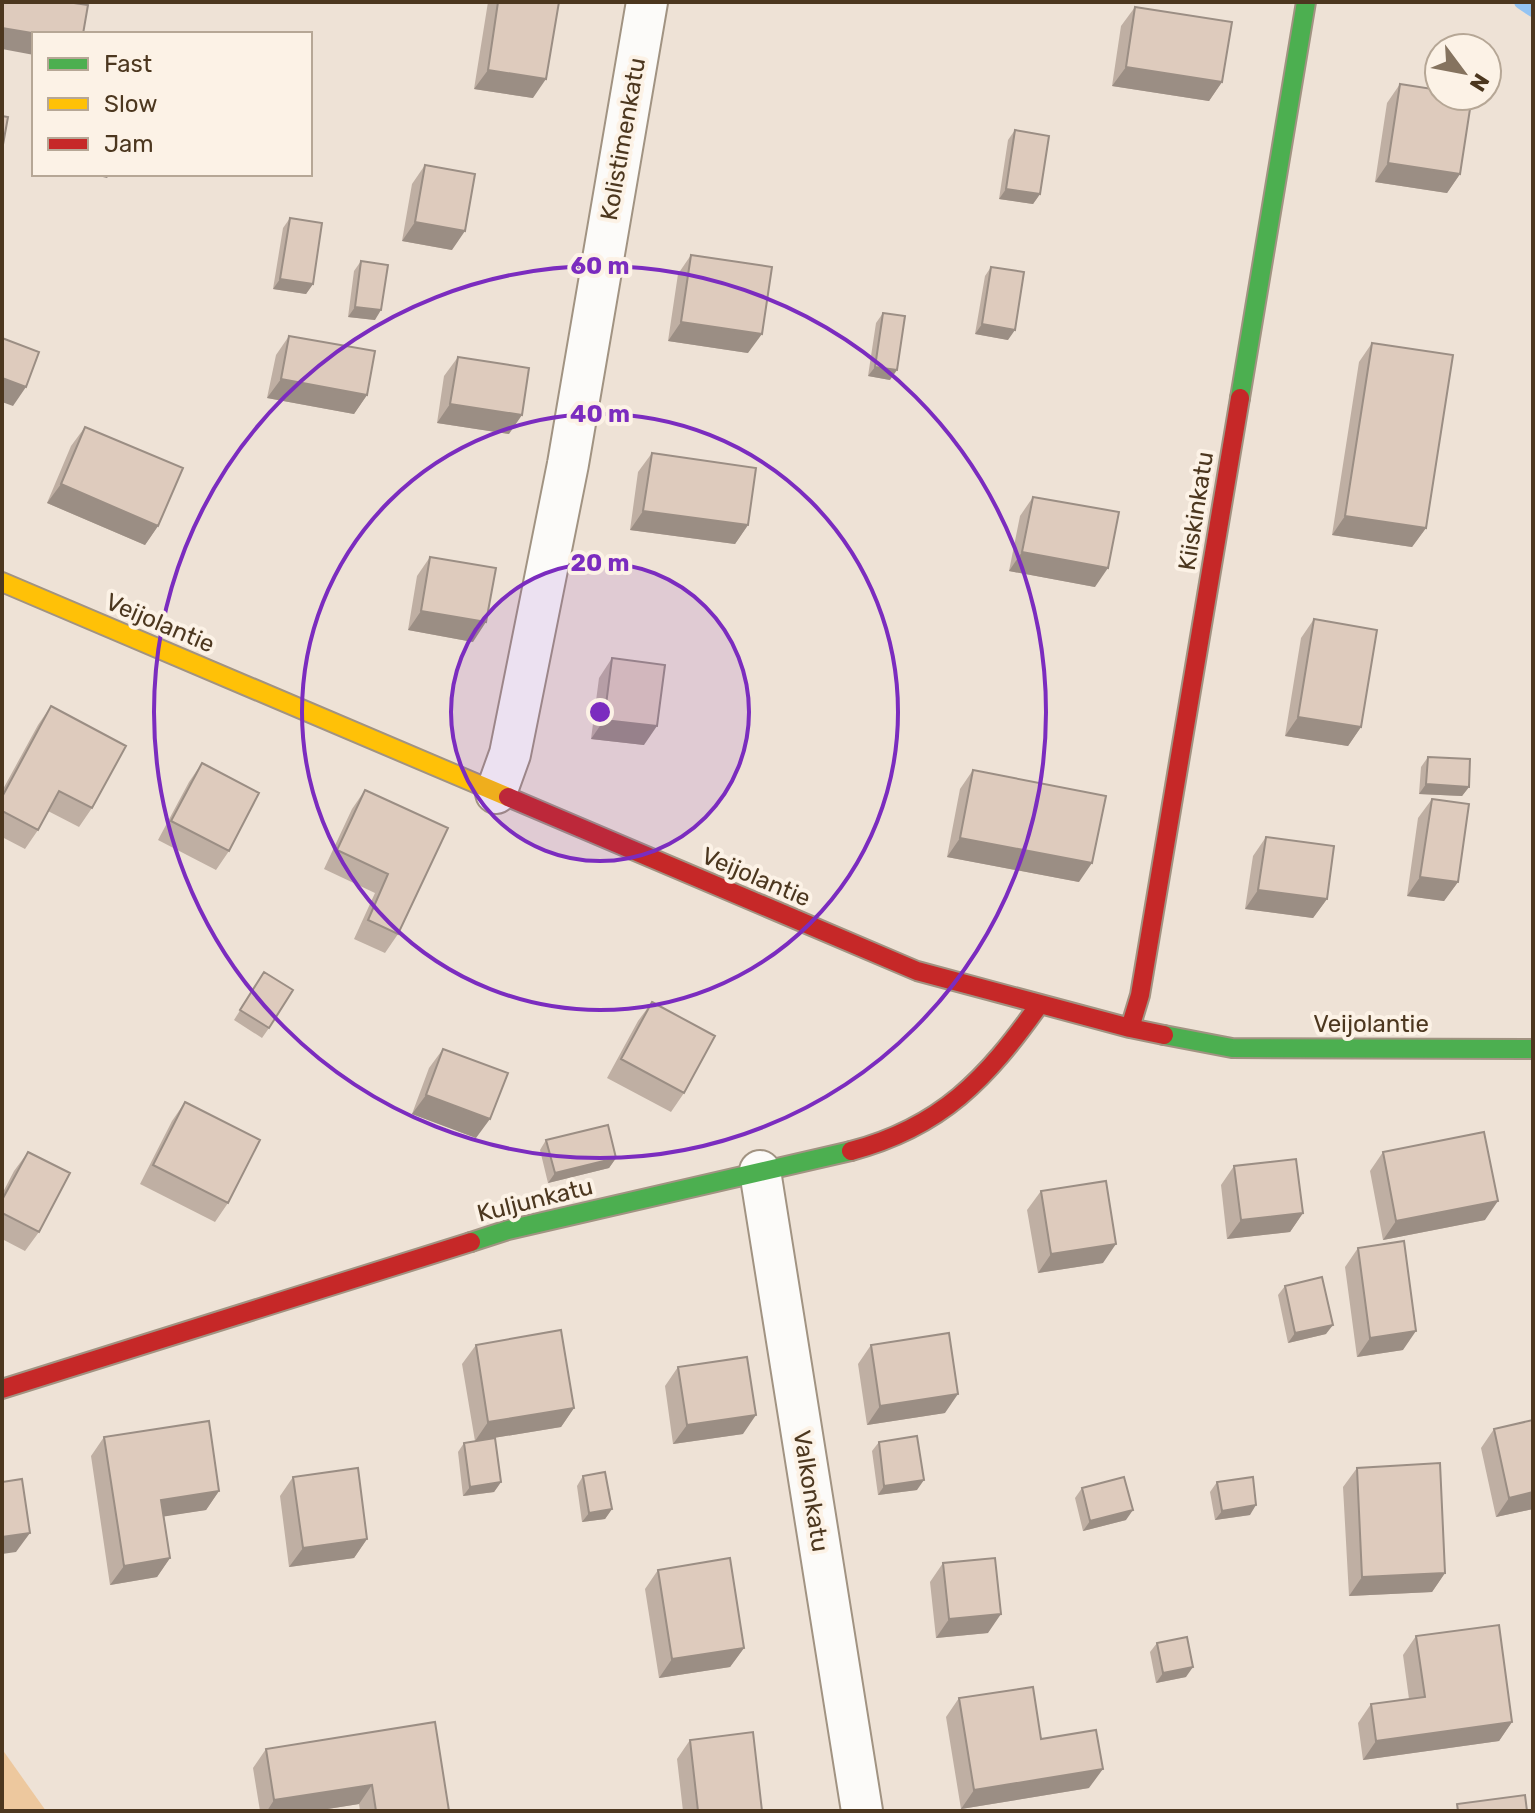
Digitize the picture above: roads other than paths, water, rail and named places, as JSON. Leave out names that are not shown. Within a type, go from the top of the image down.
[{"type":"street","name":"Kolistimenkatu","points":[[496,793],[510,754],[568,464],[647,2]]},
{"type":"street","name":"Kiiskinkatu","points":[[1130,1028],[1140,995],[1306,2]]},
{"type":"street","name":"Veijolantie","points":[[2,582],[917,971],[1130,1028],[1232,1048],[1533,1049]]},
{"type":"street","name":"Kuljunkatu","points":[[2,1389],[508,1230],[856,1150],[927,1122],[975,1084],[1004,1054],[1039,1005]]},
{"type":"street","name":"Valkonkatu","points":[[760,1171],[862,1811]]},
{"type":"waterway","points":[[1521,2],[1533,10]]}]
